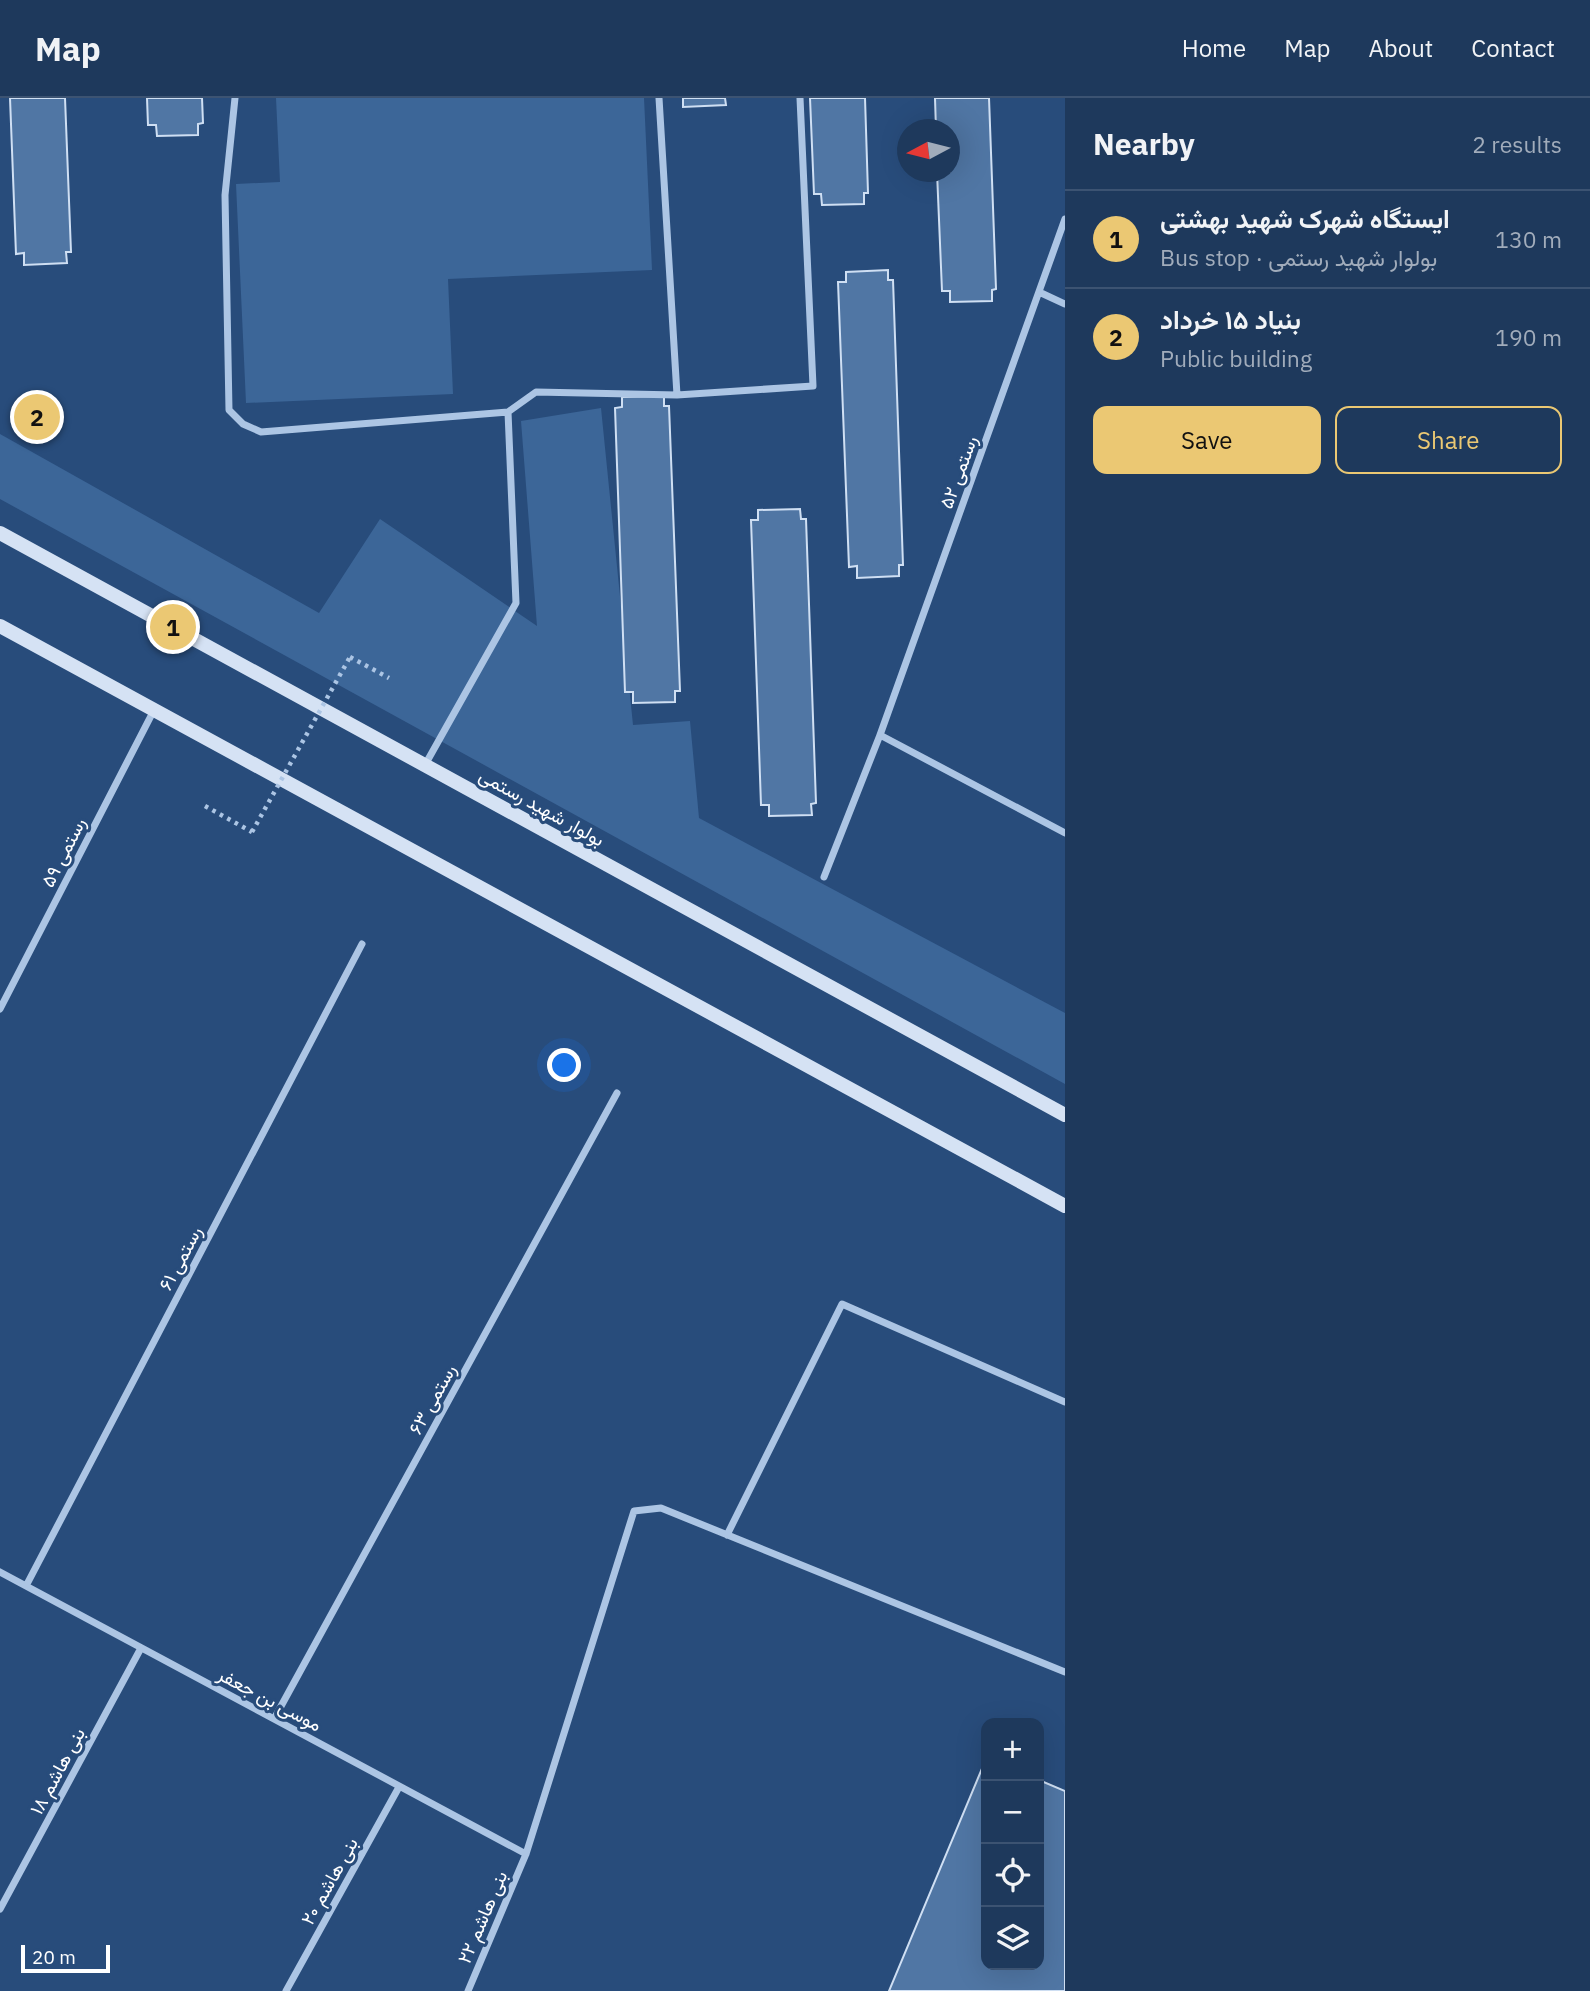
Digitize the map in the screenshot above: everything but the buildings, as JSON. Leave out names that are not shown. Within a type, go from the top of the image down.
[{"type":"main road","name":"بولوار شهید رستمی","points":[[0,533],[1065,1115]]},
{"type":"main road","points":[[0,626],[1065,1206]]},
{"type":"street","points":[[235,98],[225,195],[229,410],[243,424],[261,432],[508,412],[536,392],[677,395],[813,386],[800,98]]},
{"type":"street","points":[[659,98],[677,395]]},
{"type":"street","name":"رستمی ۵۲","points":[[824,877],[880,735],[1065,219]]},
{"type":"street","points":[[1040,292],[1065,304]]},
{"type":"street","points":[[425,765],[516,603],[508,412]]},
{"type":"street","name":"رستمی ۵۹","points":[[0,1009],[154,710]]},
{"type":"street","points":[[880,735],[1065,833]]},
{"type":"street","name":"رستمی ۶۱","points":[[26,1586],[362,944]]},
{"type":"street","name":"رستمی ۶۳","points":[[274,1719],[617,1093]]},
{"type":"street","points":[[1065,1402],[842,1304],[727,1535],[1065,1672]]},
{"type":"street","name":"بنی هاشم ۲۲","points":[[468,1991],[526,1854],[634,1511],[661,1507],[727,1535]]},
{"type":"street","name":"موسی بن جعفر","points":[[0,1572],[526,1854]]},
{"type":"street","name":"بنی هاشم ۱۸","points":[[0,1909],[141,1648]]},
{"type":"street","name":"بنی هاشم ۲۰","points":[[286,1991],[399,1787]]},
{"type":"path","points":[[205,806],[252,832],[350,657],[389,678]]},
{"type":"shaded area","points":[[276,98],[644,98],[652,270],[448,279],[453,394],[246,403],[236,184],[280,182]]},
{"type":"shaded area","points":[[601,408],[633,725],[690,721],[699,818],[1065,1013],[1065,1084],[0,499],[0,434],[319,613],[380,519],[537,626],[521,421]]},
{"type":"place","name":"بنیاد ۱۵ خرداد","points":[[37,417]]},
{"type":"place","name":"ایستگاه شهرک شهید بهشتی","points":[[173,627]]}]
